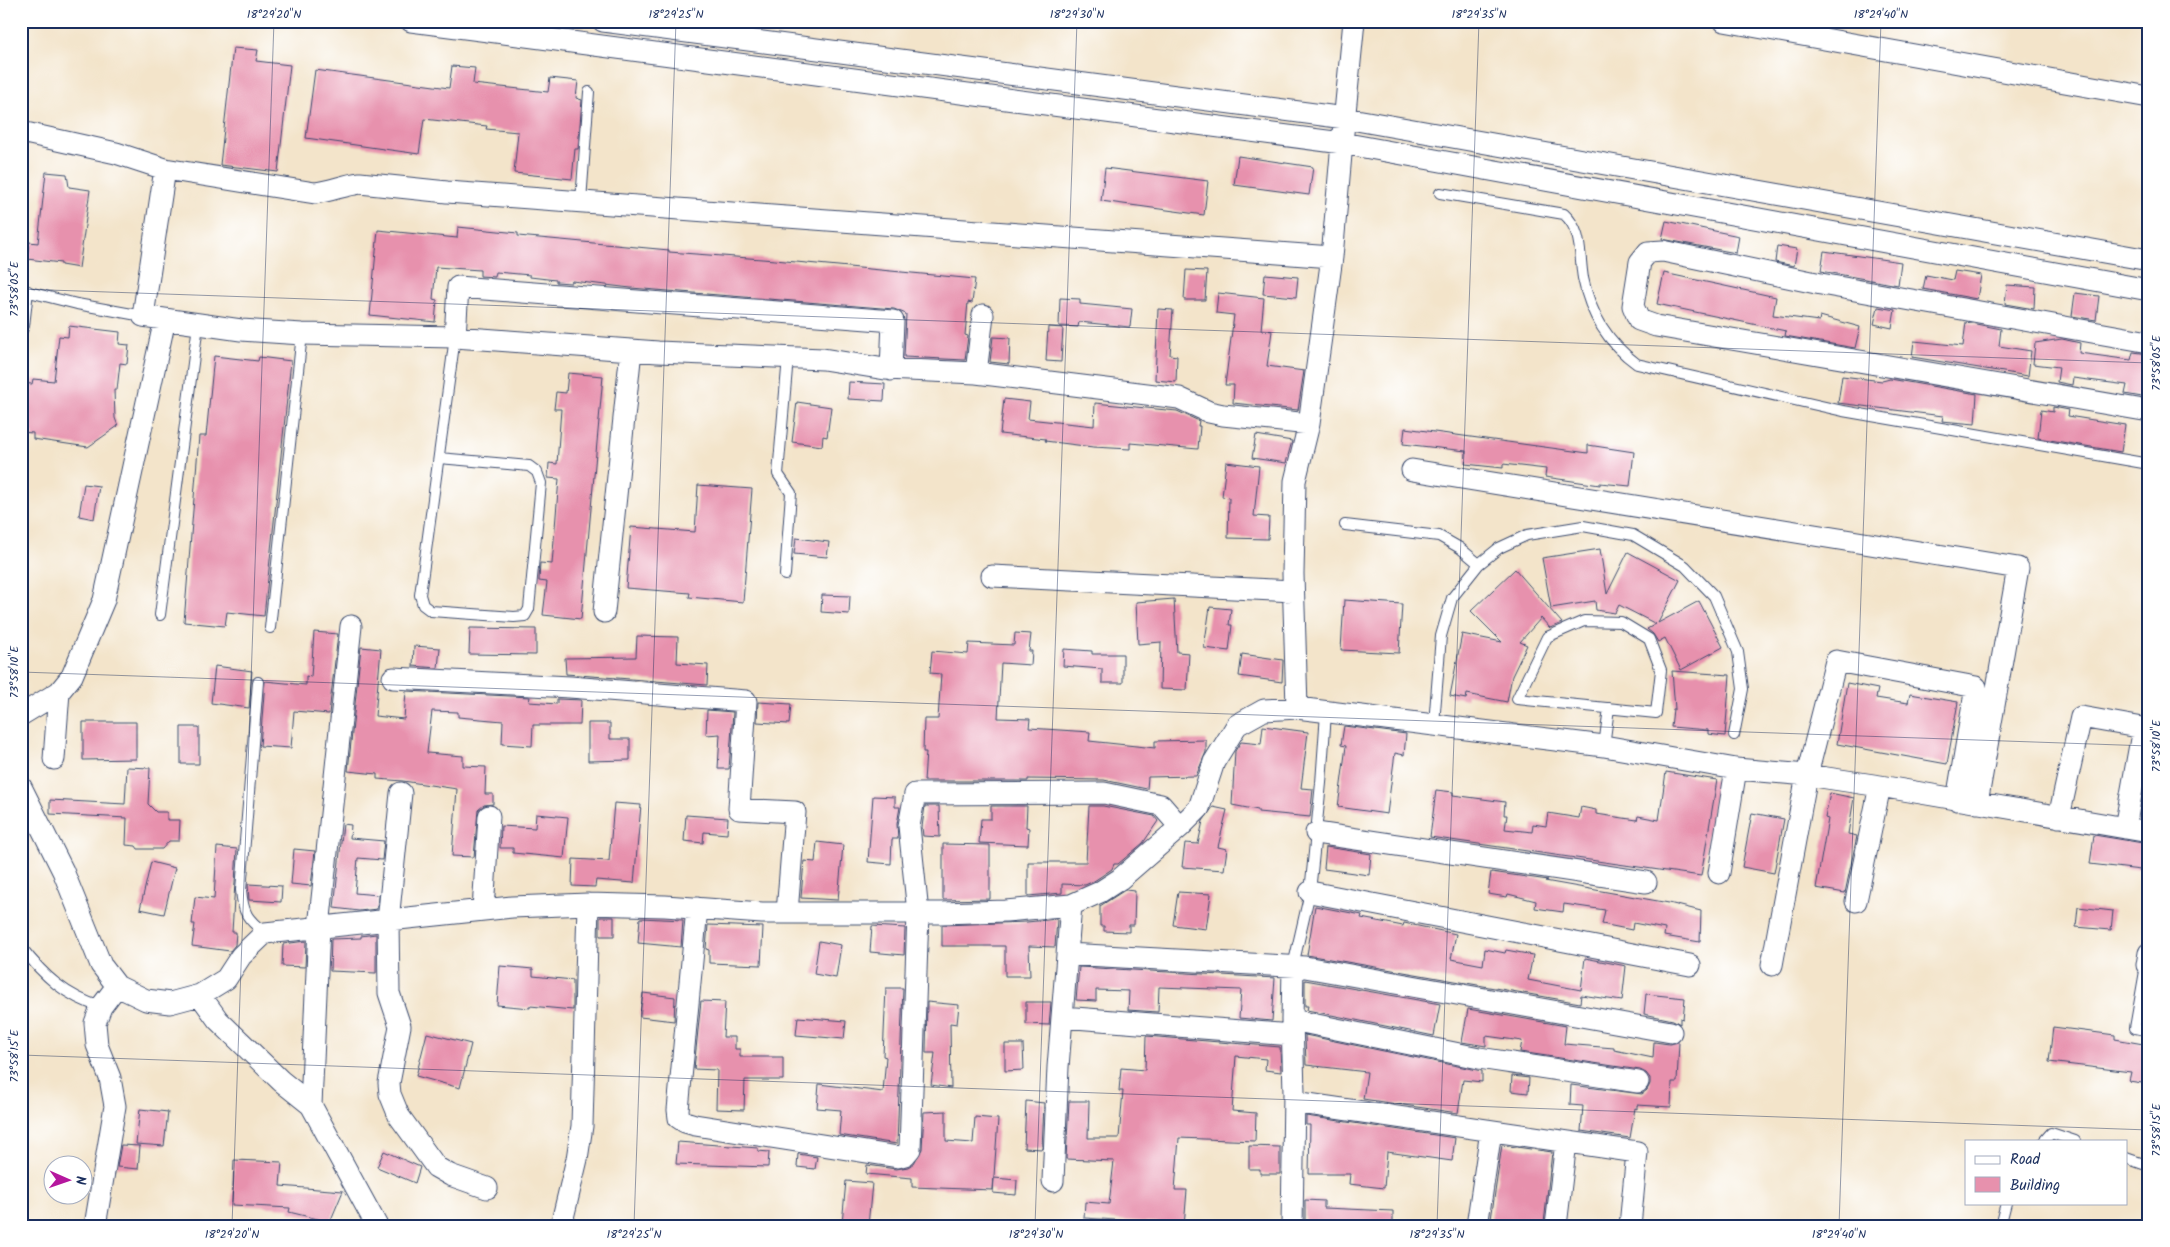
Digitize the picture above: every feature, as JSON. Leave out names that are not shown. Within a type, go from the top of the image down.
[{"type":"street","points":[[411,21],[1342,143],[2149,290]]},
{"type":"street","points":[[603,21],[1345,118],[2149,260]]},
{"type":"street","points":[[1297,708],[1293,591],[1295,481],[1309,424],[1332,257],[1354,21]]},
{"type":"street","points":[[1724,21],[2149,97]]},
{"type":"street","points":[[21,132],[116,153],[165,169],[315,193],[331,191],[347,184],[360,183],[1332,257]]},
{"type":"street","points":[[165,169],[144,316],[198,325],[302,334],[455,337],[630,350],[788,357],[891,370],[976,373],[1179,398],[1209,412],[1309,424]]},
{"type":"street","points":[[2149,342],[1821,284],[1663,251],[1648,252],[1640,262],[1632,306],[1639,320],[1656,326],[2149,411]]},
{"type":"street","points":[[455,337],[458,287],[523,291],[893,321],[891,370]]},
{"type":"street","points":[[976,373],[983,315]]},
{"type":"street","points":[[21,715],[59,692],[72,676],[104,600],[165,319]]},
{"type":"street","points":[[604,612],[630,350]]},
{"type":"street","points":[[1412,470],[2018,568],[1967,802]]},
{"type":"street","points":[[992,576],[1293,591]]},
{"type":"street","points":[[311,1105],[319,928],[351,626]]},
{"type":"street","points":[[1772,965],[1807,775],[1836,661],[1976,687],[1967,802]]},
{"type":"street","points":[[393,678],[570,687],[746,701],[739,809],[795,812],[787,913]]},
{"type":"street","points":[[54,759],[59,692]]},
{"type":"street","points":[[21,787],[63,871],[101,965],[117,986],[146,1000],[170,1003],[200,994],[226,979],[240,956],[265,933],[483,910],[588,904],[787,913],[1006,911],[1071,905],[1100,892],[1120,879],[1180,827],[1198,808],[1214,762],[1237,725],[1264,710],[1297,708],[1604,746],[1736,769],[1807,775],[1880,786],[2149,832]]},
{"type":"street","points":[[2059,817],[2081,718],[2143,728],[2124,828]]},
{"type":"street","points":[[1719,873],[1736,769]]},
{"type":"street","points":[[1856,901],[1880,786]]},
{"type":"street","points":[[697,908],[678,1110],[680,1118],[685,1122],[695,1125],[898,1157],[905,1155],[910,1149],[918,913],[909,826],[915,794],[1104,793],[1161,804],[1180,827]]},
{"type":"street","points":[[401,794],[388,921],[389,993],[400,1026],[389,1083],[392,1103],[436,1167],[450,1175],[487,1188]]},
{"type":"street","points":[[483,910],[489,816]]},
{"type":"street","points":[[1316,833],[1646,882]]},
{"type":"street","points":[[1310,892],[1690,965]]},
{"type":"street","points":[[561,1226],[577,1159],[582,1126],[588,904]]},
{"type":"street","points":[[1053,1181],[1062,1017],[1071,905]]},
{"type":"street","points":[[1067,954],[1293,966],[1671,1032]]},
{"type":"street","points":[[1292,1226],[1294,1102],[1293,966]]},
{"type":"street","points":[[95,1226],[115,1106],[110,1078],[97,1045],[95,1023],[100,1007],[117,986]]},
{"type":"street","points":[[200,994],[218,1020],[281,1081],[311,1105],[377,1226]]},
{"type":"street","points":[[1062,1017],[1292,1028],[1638,1082]]},
{"type":"street","points":[[1294,1102],[1637,1152],[1630,1226]]},
{"type":"street","points":[[1477,1226],[1491,1131]]},
{"type":"street","points":[[1556,1226],[1566,1142]]},
{"type":"lane","points":[[581,201],[589,92]]},
{"type":"lane","points":[[1440,193],[1564,214],[1572,221],[1577,233],[1590,303],[1604,332],[1616,347],[1637,364],[1844,411],[2149,464]]},
{"type":"lane","points":[[21,332],[24,326],[24,291],[77,304],[144,316]]},
{"type":"lane","points":[[160,615],[198,325]]},
{"type":"lane","points":[[270,628],[302,334]]},
{"type":"lane","points":[[439,458],[529,466],[538,472],[541,483],[529,609],[525,616],[514,617],[431,611],[423,605],[420,595],[455,337]]},
{"type":"lane","points":[[785,575],[791,493],[778,474],[788,357]]},
{"type":"lane","points":[[1345,525],[1439,536],[1460,548],[1479,564]]},
{"type":"lane","points":[[1434,724],[1441,636],[1452,598],[1479,564],[1499,548],[1527,535],[1583,526],[1633,535],[1685,566],[1714,596],[1738,652],[1743,689],[1734,735]]},
{"type":"lane","points":[[1584,621],[1621,622],[1649,639],[1661,670],[1656,713],[1609,708],[1517,699],[1547,637],[1584,621]]},
{"type":"lane","points":[[258,682],[241,890],[243,908],[251,922],[265,933]]},
{"type":"lane","points":[[1604,746],[1609,708]]},
{"type":"lane","points":[[1293,966],[1310,892],[1326,713]]},
{"type":"lane","points":[[21,947],[41,972],[65,991],[81,1001],[100,1007]]},
{"type":"lane","points":[[2148,961],[2136,1028],[2149,1031]]},
{"type":"lane","points":[[2045,1140],[2051,1132],[2071,1140]]},
{"type":"lane","points":[[2128,1159],[2149,1166]]},
{"type":"lane","points":[[2000,1226],[2006,1204]]},
{"type":"building","points":[[233,48],[258,50],[256,61],[290,65],[278,172],[220,165]]},
{"type":"building","points":[[452,66],[475,68],[473,84],[548,92],[550,78],[578,81],[576,98],[582,100],[578,149],[575,149],[572,179],[514,173],[518,132],[486,129],[487,126],[424,119],[419,154],[306,138],[315,70],[449,88]]},
{"type":"building","points":[[1238,156],[1313,167],[1309,195],[1234,185]]},
{"type":"building","points":[[1105,168],[1208,181],[1204,215],[1101,201]]},
{"type":"building","points":[[46,172],[67,174],[69,187],[90,190],[79,268],[61,265],[61,263],[27,259],[29,242],[38,243]]},
{"type":"building","points":[[1666,221],[1739,236],[1736,253],[1662,239]]},
{"type":"building","points":[[458,227],[518,233],[518,236],[669,250],[669,252],[975,279],[972,303],[968,302],[965,335],[968,336],[965,360],[904,357],[906,314],[894,309],[631,288],[572,281],[571,283],[556,282],[556,280],[530,277],[530,275],[496,272],[495,277],[480,276],[480,270],[436,267],[433,299],[437,300],[435,322],[370,315],[378,230],[457,238]]},
{"type":"building","points":[[1777,246],[1797,249],[1794,266],[1775,262]]},
{"type":"building","points":[[1824,251],[1901,262],[1898,285],[1821,271]]},
{"type":"building","points":[[1186,270],[1207,271],[1205,300],[1184,300]]},
{"type":"building","points":[[1955,271],[1981,275],[1977,299],[1923,289],[1926,275],[1953,280]]},
{"type":"building","points":[[1664,273],[1776,297],[1773,315],[1819,321],[1820,316],[1860,327],[1855,348],[1785,336],[1786,331],[1657,304]]},
{"type":"building","points":[[1265,274],[1298,277],[1296,297],[1263,294]]},
{"type":"building","points":[[2007,285],[2035,287],[2034,309],[2005,304]]},
{"type":"building","points":[[1218,293],[1264,298],[1261,330],[1272,331],[1267,366],[1304,371],[1298,410],[1233,403],[1234,385],[1225,385],[1234,315],[1216,313]]},
{"type":"building","points":[[2075,293],[2099,296],[2096,320],[2072,316]]},
{"type":"building","points":[[1060,298],[1080,299],[1080,304],[1132,309],[1130,327],[1079,322],[1078,327],[1059,326]]},
{"type":"building","points":[[1878,307],[1895,310],[1892,328],[1874,324]]},
{"type":"building","points":[[1158,309],[1173,310],[1170,355],[1177,356],[1176,382],[1155,380]]},
{"type":"building","points":[[1966,322],[2001,329],[1999,346],[2031,351],[2028,376],[1912,357],[1914,341],[1963,346]]},
{"type":"building","points":[[69,326],[120,332],[119,344],[129,345],[127,364],[120,363],[117,390],[114,390],[115,418],[118,426],[88,447],[33,439],[33,433],[21,432],[21,383],[32,384],[33,379],[54,381],[59,336],[68,337]]},
{"type":"building","points":[[1048,327],[1063,328],[1061,362],[1046,361]]},
{"type":"building","points":[[993,337],[1010,338],[1009,364],[990,362]]},
{"type":"building","points":[[2062,339],[2080,343],[2079,353],[2131,360],[2133,352],[2149,354],[2148,398],[2125,394],[2127,385],[2073,378],[2072,385],[2057,382],[2059,367],[2033,364],[2035,343]]},
{"type":"building","points":[[214,356],[258,361],[259,357],[291,361],[264,616],[227,612],[225,626],[184,622],[199,436],[206,436]]},
{"type":"building","points":[[568,373],[603,376],[581,619],[543,615],[547,582],[539,581],[540,563],[552,564],[559,479],[548,478],[549,463],[557,464],[561,409],[554,409],[556,392],[566,393]]},
{"type":"building","points":[[1842,376],[1882,381],[1890,379],[1977,394],[1975,424],[1942,421],[1943,416],[1838,403]]},
{"type":"building","points":[[849,382],[885,384],[884,401],[848,399]]},
{"type":"building","points":[[1004,399],[1030,402],[1028,419],[1094,426],[1095,403],[1177,411],[1199,421],[1198,449],[1130,443],[1130,449],[1093,447],[1000,434]]},
{"type":"building","points":[[797,402],[831,407],[827,437],[823,436],[822,446],[792,442]]},
{"type":"building","points":[[2053,407],[2069,410],[2068,416],[2125,425],[2121,452],[2038,438],[2041,410],[2053,412]]},
{"type":"building","points":[[1405,428],[1588,453],[1588,445],[1634,452],[1630,486],[1600,483],[1600,485],[1545,477],[1546,469],[1503,464],[1503,468],[1465,464],[1466,451],[1403,444]]},
{"type":"building","points":[[1256,435],[1292,441],[1286,463],[1252,458]]},
{"type":"building","points":[[1226,462],[1259,466],[1254,516],[1269,517],[1268,539],[1228,538],[1229,498],[1222,497]]},
{"type":"building","points":[[84,484],[99,486],[94,519],[79,516]]},
{"type":"building","points":[[698,485],[752,489],[743,602],[689,597],[690,593],[626,588],[631,527],[695,532]]},
{"type":"building","points":[[796,538],[829,542],[827,557],[794,554]]},
{"type":"building","points":[[1600,549],[1607,594],[1628,552],[1680,580],[1658,623],[1699,601],[1723,647],[1681,670],[1665,638],[1658,642],[1647,629],[1656,624],[1619,605],[1615,613],[1596,610],[1595,601],[1551,608],[1542,558]]},
{"type":"building","points":[[1515,569],[1562,623],[1550,628],[1541,618],[1520,642],[1527,645],[1512,676],[1507,702],[1467,694],[1466,699],[1450,696],[1462,634],[1502,642],[1471,611]]},
{"type":"building","points":[[822,595],[850,596],[849,614],[821,612]]},
{"type":"building","points":[[1174,599],[1177,652],[1189,653],[1187,690],[1160,689],[1161,642],[1138,644],[1136,602]]},
{"type":"building","points":[[1344,600],[1402,604],[1399,653],[1341,650]]},
{"type":"building","points":[[1210,607],[1231,609],[1229,625],[1232,625],[1229,651],[1204,648]]},
{"type":"building","points":[[470,628],[536,629],[536,655],[469,654]]},
{"type":"building","points":[[314,632],[338,634],[329,714],[294,711],[291,748],[260,746],[265,681],[306,685],[306,676],[311,677]]},
{"type":"building","points":[[1015,633],[1031,634],[1029,651],[1032,651],[1031,665],[1001,663],[998,718],[1030,719],[1029,728],[1090,732],[1089,741],[1155,748],[1155,741],[1206,740],[1206,752],[1196,776],[1148,777],[1147,789],[1104,780],[924,781],[926,752],[923,752],[924,719],[938,719],[941,674],[930,673],[932,651],[968,654],[969,643],[1014,645]]},
{"type":"building","points":[[637,636],[678,637],[677,663],[708,665],[707,685],[566,674],[565,658],[636,657]]},
{"type":"building","points":[[414,646],[440,648],[438,668],[413,666]]},
{"type":"building","points":[[361,647],[381,649],[375,716],[404,719],[406,691],[530,697],[529,702],[557,704],[557,699],[581,700],[580,725],[533,725],[532,746],[502,744],[503,721],[458,717],[458,712],[432,711],[427,753],[463,756],[463,766],[486,767],[485,794],[493,794],[493,804],[484,805],[478,810],[474,857],[452,856],[457,789],[377,779],[377,774],[348,771]]},
{"type":"building","points":[[1064,649],[1092,651],[1092,654],[1123,654],[1123,683],[1102,683],[1102,669],[1063,666]]},
{"type":"building","points":[[1242,654],[1283,660],[1282,682],[1239,676]]},
{"type":"building","points":[[215,666],[252,671],[249,708],[211,703]]},
{"type":"building","points":[[1672,671],[1730,675],[1725,736],[1708,734],[1708,730],[1671,727],[1673,709],[1675,709]]},
{"type":"building","points":[[1847,683],[1878,689],[1876,698],[1908,703],[1910,694],[1958,702],[1947,764],[1837,744]]},
{"type":"building","points":[[758,702],[791,704],[789,724],[757,722]]},
{"type":"building","points":[[707,710],[733,712],[729,769],[718,769],[720,734],[706,735]]},
{"type":"building","points":[[83,722],[136,722],[136,759],[83,760]]},
{"type":"building","points":[[588,723],[610,723],[610,739],[630,739],[630,760],[588,761]]},
{"type":"building","points":[[1263,726],[1308,732],[1301,788],[1313,789],[1310,817],[1258,812],[1258,810],[1232,805],[1235,751],[1241,742],[1261,744]]},
{"type":"building","points":[[1344,726],[1406,734],[1404,755],[1395,753],[1387,814],[1338,807],[1346,746],[1341,745]]},
{"type":"building","points":[[181,727],[199,727],[199,764],[181,764]]},
{"type":"building","points":[[127,767],[150,768],[148,804],[156,812],[167,812],[167,820],[180,820],[179,841],[169,841],[162,849],[138,849],[136,846],[126,845],[127,818],[50,814],[50,800],[125,804]]},
{"type":"building","points":[[1666,772],[1717,780],[1701,876],[1430,837],[1436,790],[1453,792],[1453,795],[1505,802],[1504,815],[1507,815],[1505,829],[1532,832],[1533,824],[1546,826],[1548,813],[1579,818],[1581,807],[1596,810],[1596,814],[1637,820],[1638,816],[1659,820]]},
{"type":"building","points":[[1830,793],[1854,798],[1848,834],[1857,836],[1845,893],[1816,888],[1828,819],[1825,818]]},
{"type":"building","points":[[873,796],[895,797],[895,807],[900,807],[897,824],[898,839],[892,839],[891,864],[868,862]]},
{"type":"building","points":[[614,803],[641,805],[634,883],[596,880],[595,887],[572,886],[573,859],[609,861]]},
{"type":"building","points":[[925,806],[939,806],[940,837],[923,836],[922,827]]},
{"type":"building","points":[[991,806],[1027,806],[1026,827],[1029,828],[1028,845],[979,843],[981,819],[991,819]]},
{"type":"building","points":[[1089,806],[1103,806],[1154,816],[1158,821],[1143,843],[1118,864],[1114,864],[1112,869],[1094,881],[1085,885],[1062,884],[1062,893],[1028,896],[1028,862],[1086,862]]},
{"type":"building","points":[[1213,807],[1227,810],[1218,847],[1227,849],[1224,870],[1182,867],[1185,843],[1198,844],[1203,821]]},
{"type":"building","points":[[1752,813],[1784,819],[1774,873],[1742,867]]},
{"type":"building","points":[[536,814],[568,817],[564,858],[513,853],[513,848],[500,848],[501,826],[535,828]]},
{"type":"building","points":[[686,815],[728,818],[727,834],[704,832],[703,843],[684,841]]},
{"type":"building","points":[[343,824],[351,825],[350,838],[384,841],[382,860],[358,858],[355,893],[378,895],[377,909],[359,911],[334,908]]},
{"type":"building","points":[[2094,835],[2149,844],[2149,871],[2090,864]]},
{"type":"building","points":[[817,842],[843,845],[838,900],[801,898],[804,861],[815,862]]},
{"type":"building","points":[[943,844],[990,845],[990,899],[943,900]]},
{"type":"building","points":[[217,847],[237,849],[232,932],[236,932],[235,945],[230,951],[192,946],[195,924],[192,924],[195,897],[214,899]]},
{"type":"building","points":[[1326,847],[1371,854],[1369,875],[1324,869]]},
{"type":"building","points":[[294,849],[315,851],[311,886],[291,884]]},
{"type":"building","points":[[151,862],[175,868],[164,914],[140,909]]},
{"type":"building","points":[[1491,872],[1548,880],[1545,881],[1669,903],[1701,911],[1700,942],[1664,936],[1665,929],[1633,923],[1632,930],[1602,924],[1605,910],[1564,904],[1563,912],[1535,908],[1536,901],[1508,894],[1507,897],[1488,894]]},
{"type":"building","points":[[248,884],[282,886],[281,902],[249,900]]},
{"type":"building","points":[[1125,890],[1135,891],[1134,925],[1129,925],[1129,932],[1104,931],[1104,926],[1100,926],[1100,906]]},
{"type":"building","points":[[1178,892],[1211,894],[1206,929],[1173,925]]},
{"type":"building","points":[[1315,906],[1362,915],[1361,918],[1403,926],[1404,923],[1456,934],[1451,959],[1483,965],[1485,949],[1505,953],[1506,950],[1533,955],[1528,980],[1581,990],[1585,958],[1626,966],[1622,1001],[1581,995],[1580,1003],[1307,955]]},
{"type":"building","points":[[2078,907],[2113,911],[2111,930],[2076,927]]},
{"type":"building","points":[[600,917],[614,917],[614,936],[600,936]]},
{"type":"building","points":[[640,918],[683,920],[681,947],[638,943]]},
{"type":"building","points":[[1057,919],[1055,947],[1029,946],[1030,976],[1005,976],[1005,946],[942,946],[942,925]]},
{"type":"building","points":[[708,925],[763,927],[761,965],[709,963],[709,950],[706,949]]},
{"type":"building","points":[[872,926],[905,928],[904,955],[870,952]]},
{"type":"building","points":[[376,934],[376,973],[330,971],[331,939],[361,938],[361,936]]},
{"type":"building","points":[[306,941],[305,967],[282,966],[283,944]]},
{"type":"building","points":[[819,941],[841,945],[836,978],[814,974]]},
{"type":"building","points":[[500,966],[533,969],[533,976],[573,980],[573,1010],[497,1005]]},
{"type":"building","points":[[1079,967],[1275,978],[1272,1021],[1239,1018],[1241,990],[1159,987],[1158,1012],[1128,1010],[1129,991],[1096,990],[1096,1001],[1076,1000]]},
{"type":"building","points":[[1305,980],[1440,1004],[1434,1036],[1307,1010],[1308,1006],[1305,1006]]},
{"type":"building","points":[[886,988],[903,988],[897,1144],[839,1135],[841,1110],[817,1108],[819,1084],[883,1092],[886,1057],[883,1056]]},
{"type":"building","points":[[643,993],[675,997],[674,1021],[640,1017]]},
{"type":"building","points":[[1646,994],[1685,998],[1683,1019],[1680,1018],[1680,1024],[1673,1020],[1644,1014]]},
{"type":"building","points":[[701,1001],[725,1002],[723,1037],[735,1037],[735,1049],[740,1049],[740,1057],[783,1057],[783,1080],[745,1080],[744,1110],[716,1109],[717,1070],[694,1069]]},
{"type":"building","points":[[927,1002],[959,1005],[957,1024],[950,1023],[951,1088],[931,1085],[935,1053],[926,1053]]},
{"type":"building","points":[[1026,1002],[1051,1002],[1049,1025],[1026,1024]]},
{"type":"building","points":[[1468,1009],[1566,1026],[1564,1044],[1614,1048],[1614,1050],[1653,1058],[1654,1042],[1669,1044],[1679,1042],[1677,1082],[1672,1082],[1671,1107],[1637,1105],[1630,1138],[1581,1131],[1583,1106],[1570,1105],[1571,1085],[1642,1094],[1650,1084],[1650,1078],[1646,1073],[1640,1070],[1520,1052],[1522,1041],[1486,1036],[1486,1046],[1462,1042]]},
{"type":"building","points":[[798,1017],[846,1021],[844,1039],[796,1035]]},
{"type":"building","points":[[2053,1027],[2115,1035],[2115,1039],[2149,1045],[2149,1084],[2129,1081],[2131,1072],[2049,1062]]},
{"type":"building","points":[[427,1033],[471,1044],[460,1088],[416,1076]]},
{"type":"building","points":[[1305,1035],[1482,1071],[1482,1082],[1463,1080],[1458,1113],[1363,1099],[1367,1072],[1306,1065]]},
{"type":"building","points":[[1146,1036],[1280,1047],[1281,1072],[1265,1070],[1266,1059],[1236,1056],[1232,1111],[1256,1113],[1255,1141],[1179,1138],[1175,1190],[1187,1190],[1184,1226],[1164,1226],[1164,1223],[1084,1218],[1085,1202],[1109,1204],[1114,1161],[1066,1159],[1069,1101],[1089,1101],[1088,1138],[1119,1138],[1123,1091],[1119,1091],[1121,1068],[1145,1070]]},
{"type":"building","points":[[1005,1044],[1023,1044],[1024,1070],[1005,1071]]},
{"type":"building","points":[[1512,1076],[1529,1078],[1528,1093],[1511,1091]]},
{"type":"building","points":[[1026,1101],[1044,1103],[1042,1149],[1024,1148]]},
{"type":"building","points":[[140,1109],[168,1112],[164,1146],[136,1144]]},
{"type":"building","points":[[946,1111],[946,1141],[973,1143],[975,1117],[998,1119],[993,1190],[912,1187],[912,1178],[866,1174],[867,1165],[896,1169],[908,1167],[914,1163],[922,1149],[924,1112]]},
{"type":"building","points":[[1306,1116],[1455,1138],[1452,1161],[1387,1152],[1384,1188],[1349,1184],[1350,1174],[1309,1174],[1310,1125],[1306,1125]]},
{"type":"building","points":[[678,1142],[758,1148],[758,1151],[769,1152],[768,1167],[676,1164]]},
{"type":"building","points":[[121,1145],[140,1146],[138,1169],[117,1167]]},
{"type":"building","points":[[1502,1145],[1552,1152],[1544,1223],[1514,1220],[1513,1226],[1490,1226]]},
{"type":"building","points":[[1249,1146],[1280,1147],[1280,1174],[1260,1174],[1260,1169],[1249,1169]]},
{"type":"building","points":[[384,1151],[420,1167],[415,1183],[377,1167]]},
{"type":"building","points":[[798,1154],[817,1157],[815,1169],[797,1167]]},
{"type":"building","points":[[234,1160],[282,1162],[280,1186],[343,1191],[330,1222],[289,1212],[290,1208],[232,1205]]},
{"type":"building","points":[[994,1178],[1017,1180],[1016,1195],[993,1193]]},
{"type":"building","points":[[846,1181],[872,1183],[868,1226],[842,1224]]},
{"type":"building","points":[[1305,1200],[1324,1201],[1324,1208],[1393,1211],[1393,1226],[1305,1224]]}]
